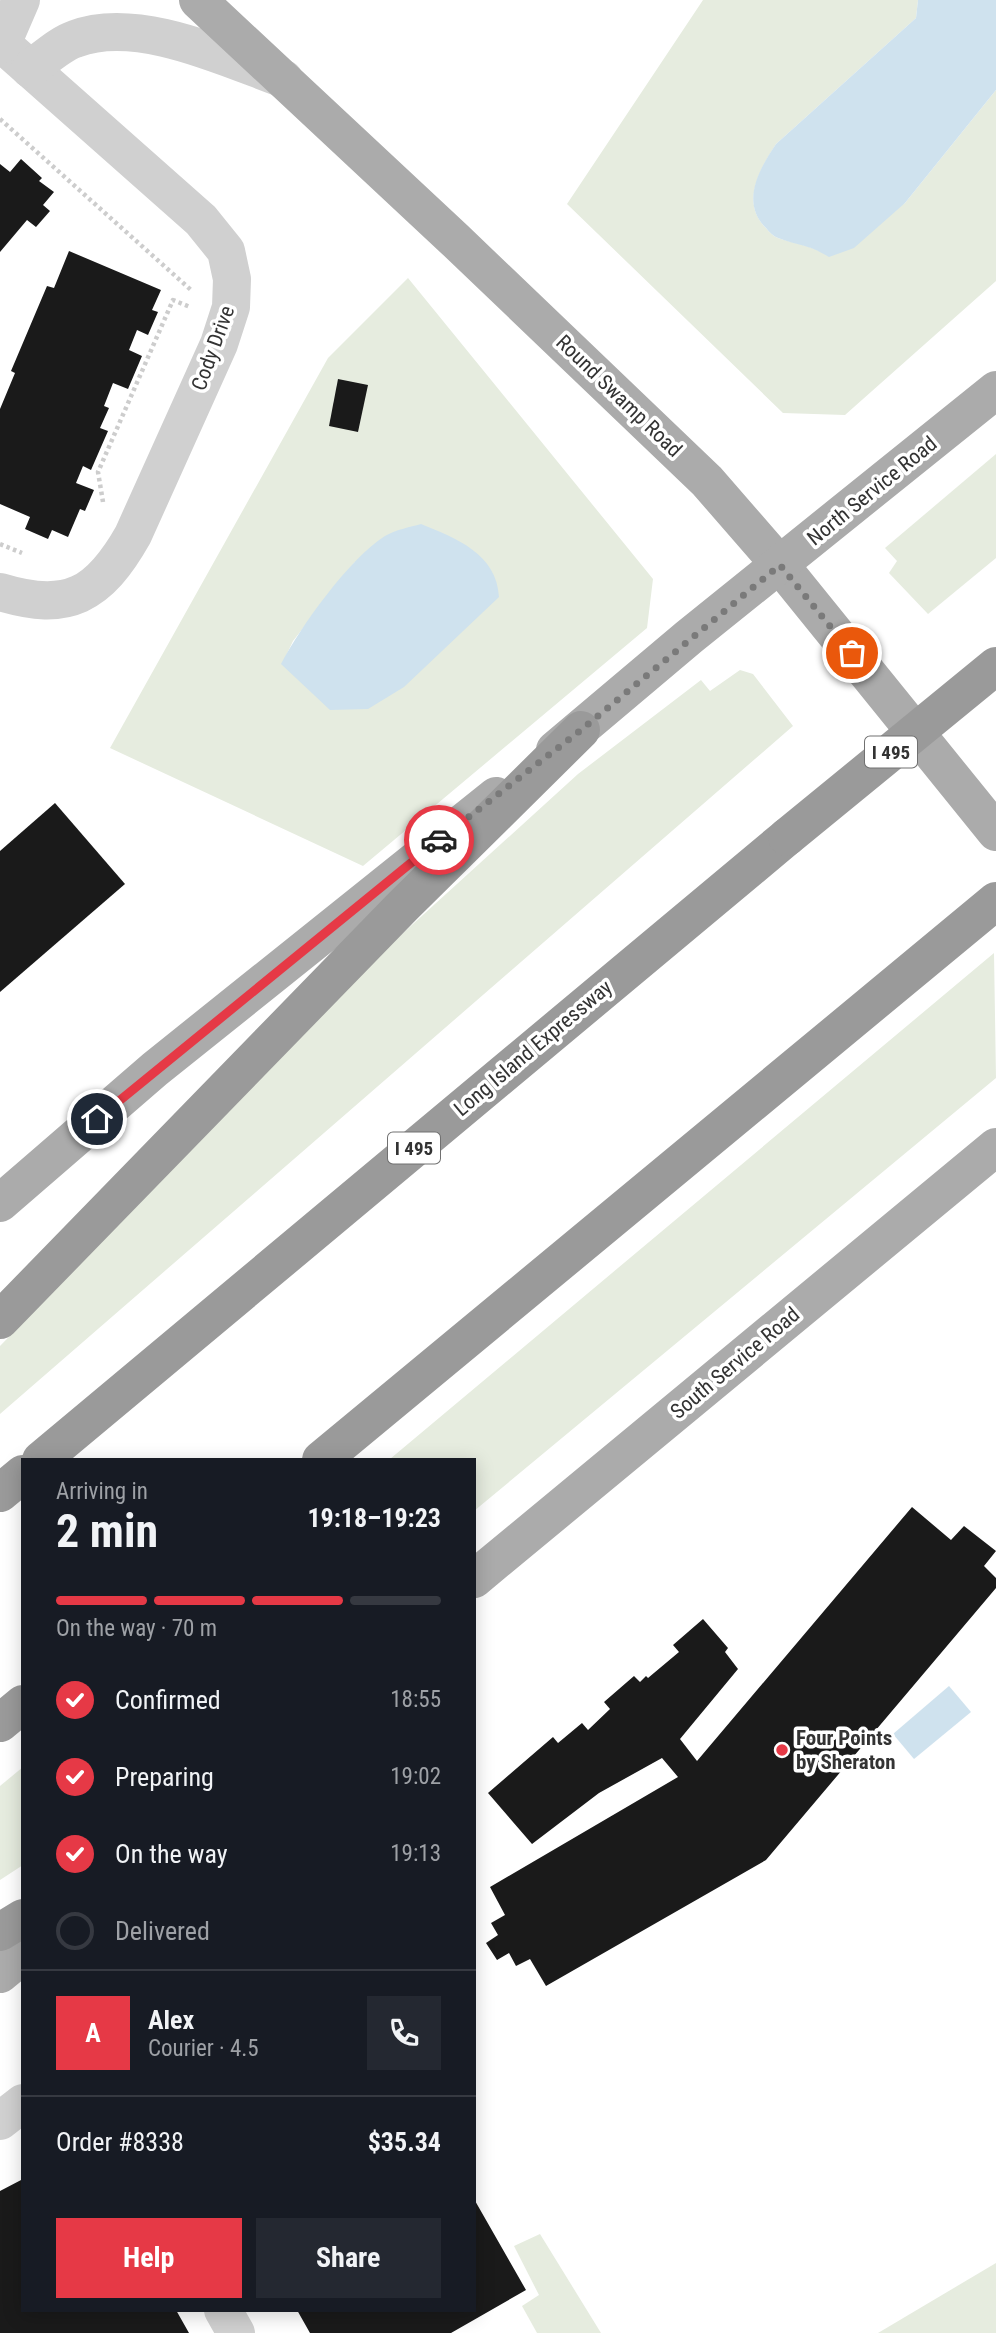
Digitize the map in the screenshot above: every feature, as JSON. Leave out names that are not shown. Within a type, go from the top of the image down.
[{"type":"highway","name":"Long Island Expressway","points":[[43,1458],[787,837],[996,666]]},
{"type":"highway","points":[[0,1320],[403,906],[581,730]]},
{"type":"highway","points":[[323,1458],[996,901]]},
{"type":"highway","points":[[0,1493],[21,1476]]},
{"type":"highway","points":[[0,1723],[21,1706]]},
{"type":"highway","points":[[0,1932],[21,1919]]},
{"type":"main road","name":"Round Swamp Road","points":[[198,0],[675,449],[738,515],[780,565],[996,832]]},
{"type":"main road","name":"North Service Road","points":[[0,1203],[166,1061],[397,873],[581,730],[996,390]]},
{"type":"main road","name":"South Service Road","points":[[476,1577],[996,1147]]},
{"type":"main road","points":[[0,1973],[21,1957]]},
{"type":"street","points":[[21,0],[11,52],[120,31],[184,43],[285,80]]},
{"type":"street","name":"Cody Drive","points":[[0,592],[31,602],[68,599],[96,585],[118,563],[213,357],[231,307],[232,279],[226,251],[201,220],[11,52]]},
{"type":"street","points":[[0,2121],[21,2105]]},
{"type":"street","points":[[224,2312],[236,2333]]},
{"type":"path","points":[[0,119],[196,294]]},
{"type":"path","points":[[98,515],[104,502],[98,472],[173,300],[199,310]]},
{"type":"path","points":[[0,544],[27,555]]},
{"type":"shaded area","points":[[703,0],[918,0],[916,18],[776,144],[755,186],[754,208],[768,231],[778,238],[829,256],[905,203],[996,90],[996,281],[845,415],[783,413],[567,204]]},
{"type":"shaded area","points":[[408,278],[653,579],[647,628],[363,866],[110,748],[328,358]],"holes":[[[355,562],[368,709],[356,709],[282,664],[293,641]]]},
{"type":"shaded area","points":[[996,454],[996,558],[928,614],[889,573],[897,561],[885,548]]},
{"type":"shaded area","points":[[740,670],[753,674],[793,726],[0,1414],[0,1346],[380,954],[578,774],[701,680],[710,691]]},
{"type":"shaded area","points":[[994,953],[996,1078],[476,1509],[476,1458],[391,1458]]},
{"type":"shaded area","points":[[21,1769],[21,1866],[0,1880],[0,1786]]},
{"type":"shaded area","points":[[540,2234],[601,2333],[537,2333],[522,2306],[539,2295],[514,2246]]},
{"type":"shaded area","points":[[996,2263],[996,2333],[878,2333]]},
{"type":"water","points":[[918,0],[996,0],[996,90],[905,203],[854,248],[829,257],[809,247],[774,236],[758,218],[753,197],[759,175],[776,144],[916,18]]},
{"type":"water","points":[[421,524],[461,542],[483,559],[497,582],[499,597],[404,687],[368,709],[330,710],[281,664],[313,613],[356,560],[385,536]]},
{"type":"water","points":[[949,1686],[971,1712],[914,1759],[893,1734]]},
{"type":"building","points":[[21,159],[42,178],[39,181],[54,192],[43,205],[50,211],[36,227],[27,220],[0,252],[0,164],[10,172]]},
{"type":"building","points":[[69,251],[161,290],[152,310],[158,312],[148,335],[137,330],[129,350],[142,356],[128,389],[113,383],[104,406],[109,408],[100,428],[108,431],[91,470],[83,466],[76,483],[94,490],[85,511],[80,509],[68,537],[52,530],[48,539],[25,529],[30,517],[0,504],[0,409],[15,373],[11,371],[47,286],[54,288]]},
{"type":"building","points":[[338,379],[368,385],[358,432],[329,426]]},
{"type":"building","points":[[55,803],[125,884],[0,992],[0,851]]},
{"type":"building","name":"Four Points by Sheraton","points":[[912,1507],[951,1540],[964,1526],[996,1551],[984,1566],[996,1578],[996,1588],[766,1860],[546,1986],[530,1959],[516,1966],[509,1953],[497,1960],[486,1943],[498,1935],[491,1923],[505,1915],[490,1887],[678,1777],[662,1758],[599,1793],[532,1844],[488,1793],[553,1737],[558,1743],[582,1723],[588,1730],[610,1709],[604,1702],[634,1676],[640,1682],[646,1676],[648,1678],[679,1652],[673,1645],[703,1619],[728,1648],[725,1652],[738,1669],[680,1739],[697,1761]]},
{"type":"building","points":[[21,2180],[21,2312],[177,2312],[189,2333],[0,2333],[0,2191]]},
{"type":"building","points":[[476,2202],[526,2290],[451,2333],[310,2333],[298,2312],[476,2312]]},
{"type":"way so far","points":[[439,840],[581,730],[689,637],[780,565],[852,653]]},
{"type":"place","name":"Four Points by Sheraton","points":[[782,1750]]},
{"type":"route","points":[[97,1119],[439,840]]}]
